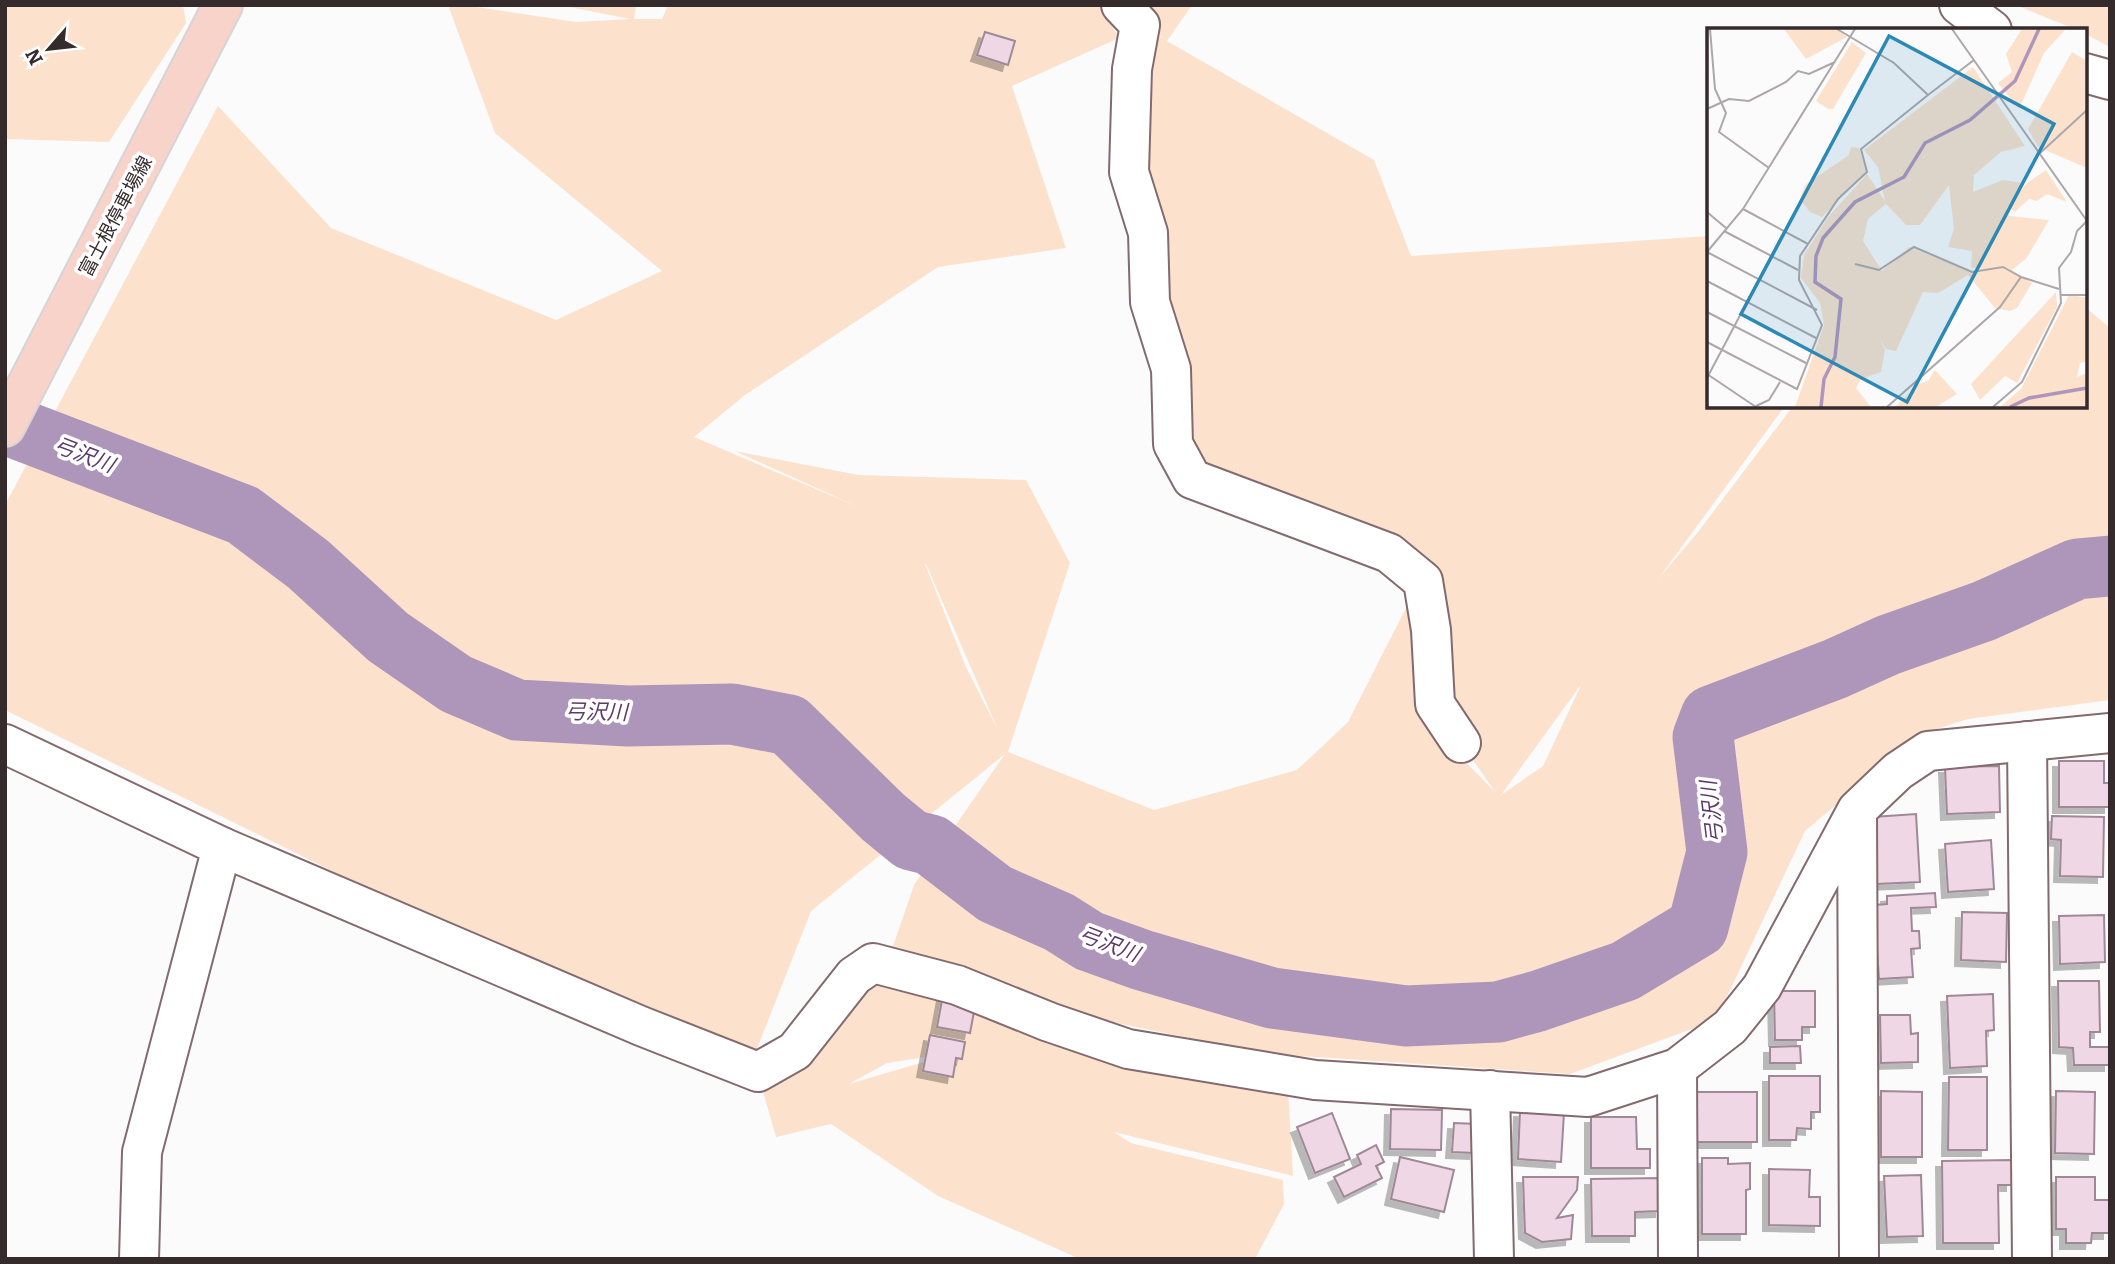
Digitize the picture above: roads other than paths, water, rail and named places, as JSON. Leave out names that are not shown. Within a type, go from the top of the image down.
[{"type":"main road","name":"富士根停車場線","points":[[5,427],[223,5]]},
{"type":"street","points":[[1121,5],[1140,25],[1132,69],[1129,172],[1148,233],[1150,302],[1171,369],[1173,444],[1192,479],[1389,553],[1423,582],[1431,630],[1435,704],[1461,743]]},
{"type":"street","points":[[1959,5],[1989,28]]},
{"type":"street","points":[[2087,74],[2110,80]]},
{"type":"street","points":[[5,744],[222,846],[641,1026],[758,1072],[795,1051],[854,976],[873,963],[957,985],[1049,1022],[1128,1049],[1315,1080],[1588,1097],[1677,1068],[1730,1027],[1762,987],[1857,810],[1898,771],[1928,751],[2110,733]]},
{"type":"street","points":[[2026,741],[2032,1259]]},
{"type":"street","points":[[1857,810],[1860,1259]]},
{"type":"street","points":[[139,1259],[142,1152],[222,846]]},
{"type":"street","points":[[1677,1068],[1678,1259]]},
{"type":"street","points":[[1490,1090],[1493,1259]]},
{"type":"waterway","name":"弓沢川","points":[[5,424],[243,515],[308,564],[388,637],[456,684],[517,710],[628,716],[732,714],[789,725],[883,817],[911,840],[931,845],[995,894],[1059,922],[1089,941],[1142,960],[1272,998],[1406,1016],[1498,1012],[1538,1001],[1625,971],[1698,927],[1717,852],[1703,737],[1711,716],[1835,669],[1888,645],[1984,611],[2077,569],[2110,566]]}]
